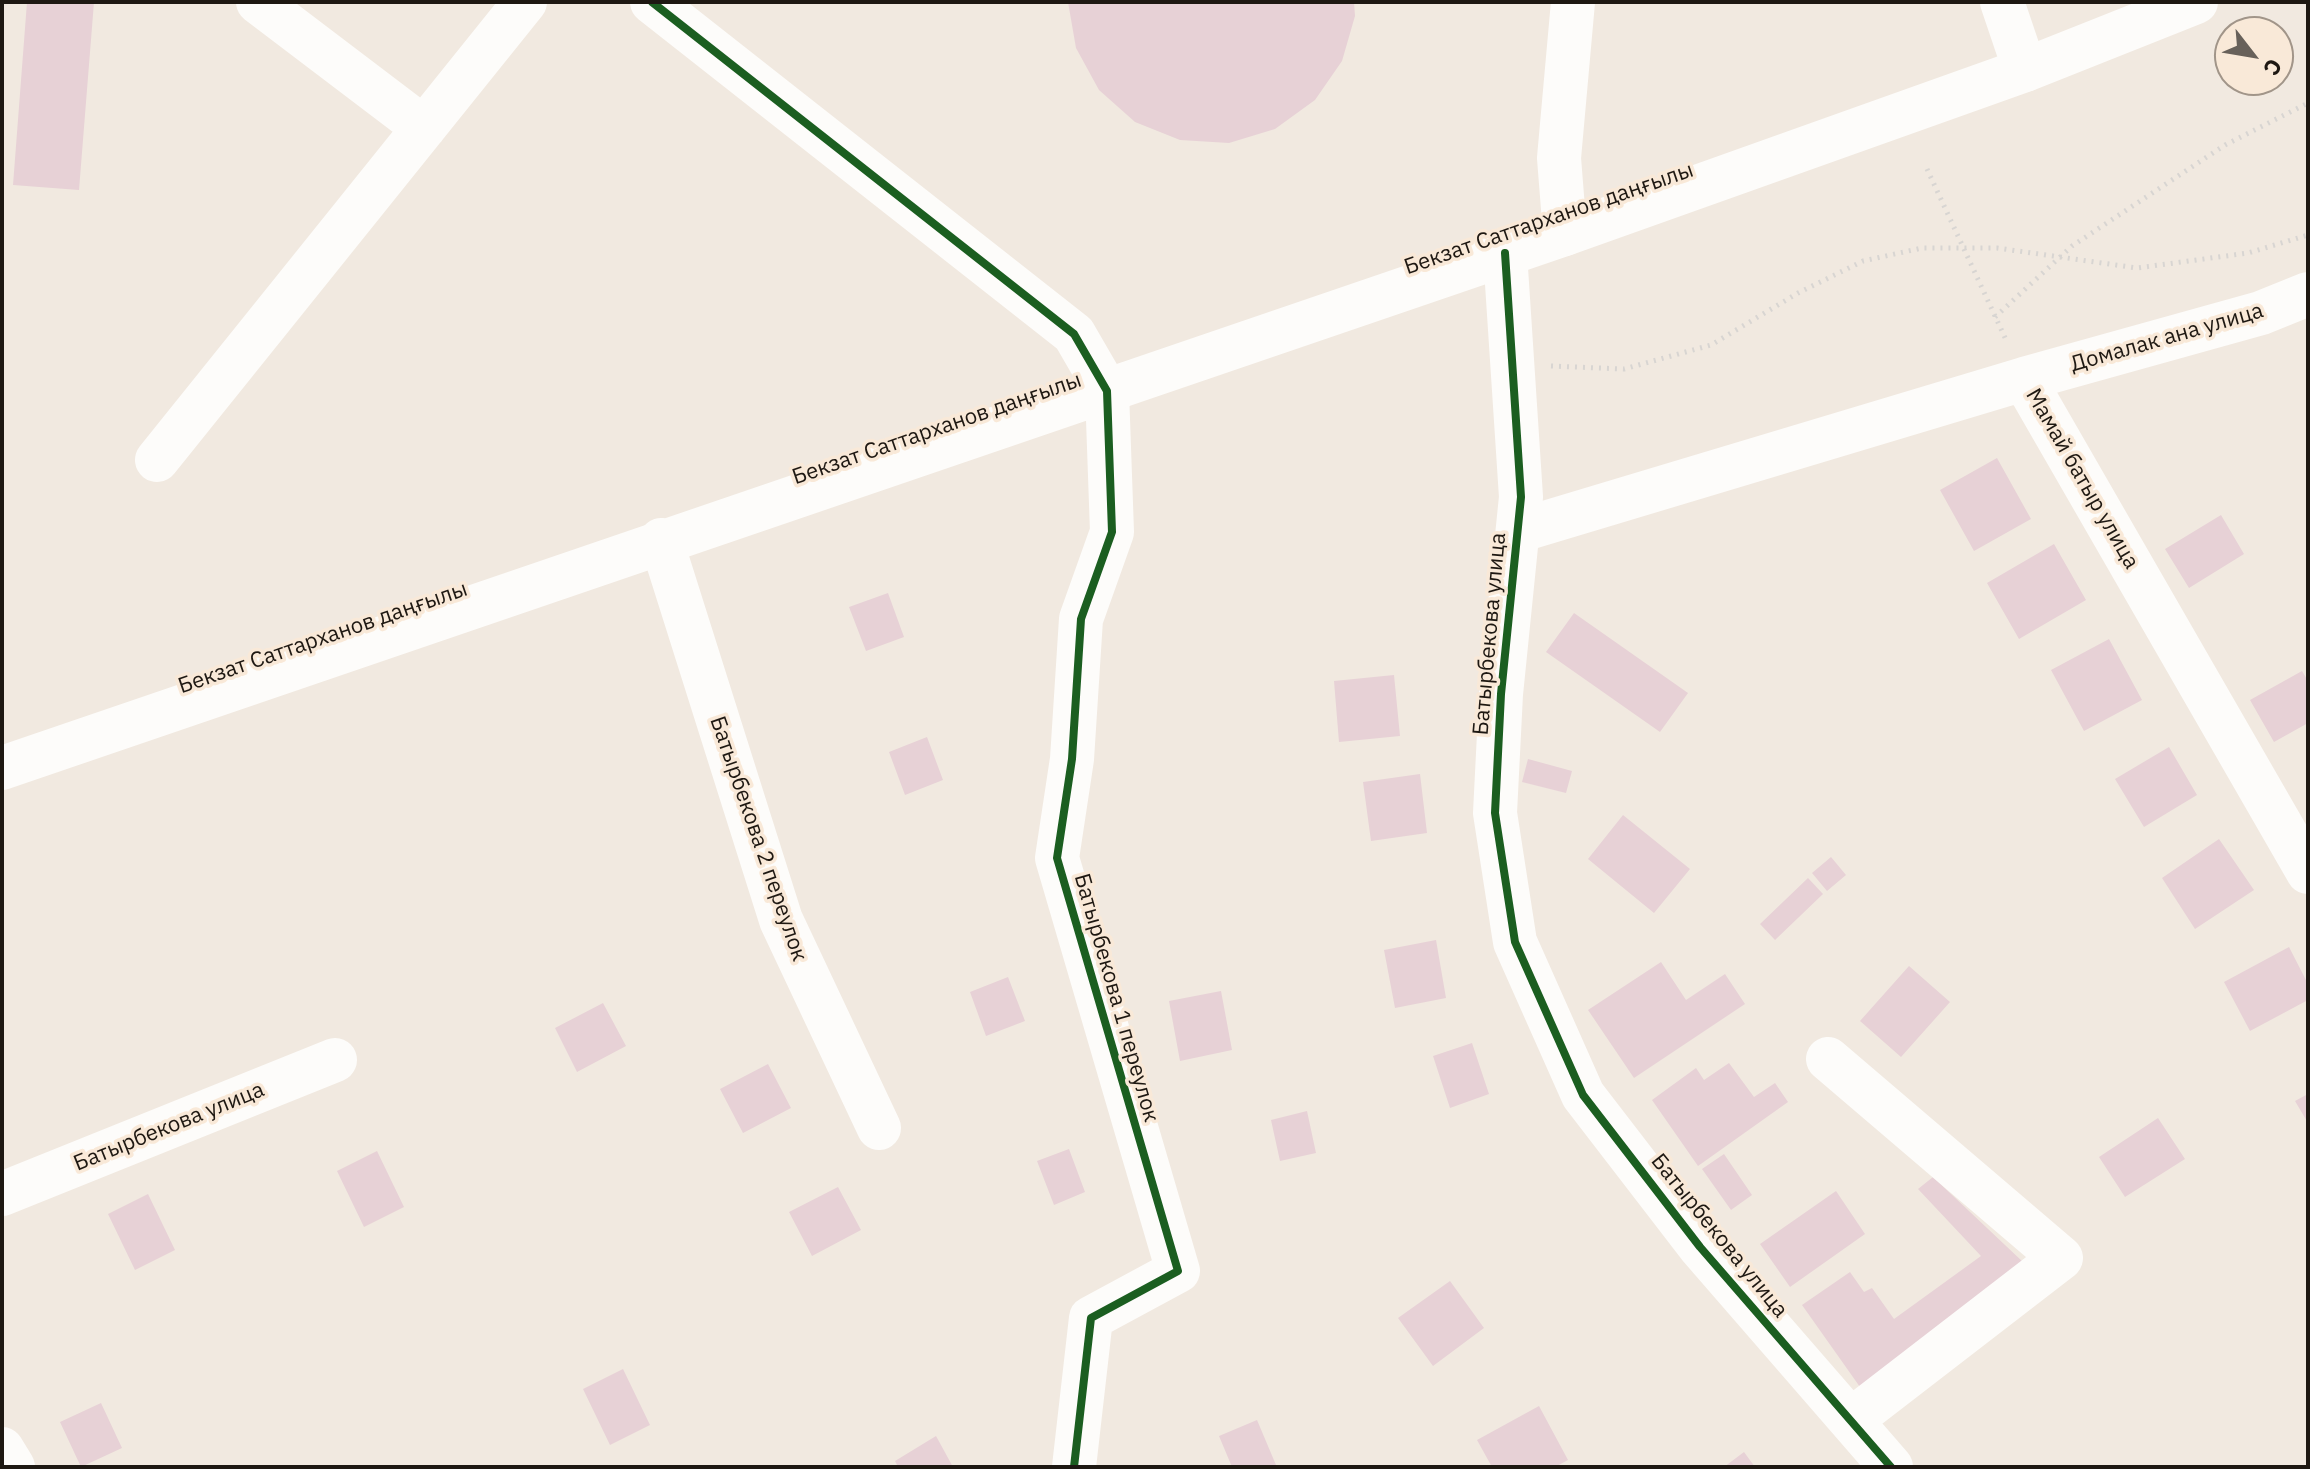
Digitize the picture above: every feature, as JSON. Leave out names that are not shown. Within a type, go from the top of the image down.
[{"type":"street","points":[[258,2],[424,128]]},
{"type":"street","points":[[157,460],[525,2]]},
{"type":"street","points":[[652,2],[1074,334],[1107,391]]},
{"type":"street","points":[[1565,234],[1559,158],[1573,2]]},
{"type":"street","points":[[2002,2],[2025,70]]},
{"type":"street","name":"Бекзат Саттарханов даңғылы","points":[[2,768],[661,540],[1565,234],[2025,70],[2196,2]]},
{"type":"street","name":"Батырбекова улица","points":[[1505,253],[1521,483],[1501,694],[1495,813],[1515,942],[1583,1095],[1700,1247],[1891,1467]]},
{"type":"street","name":"Домалак ана улица","points":[[2024,379],[2261,313],[2308,294]]},
{"type":"street","name":"Мамай батыр улица","points":[[1518,531],[2024,379],[2308,872]]},
{"type":"street","name":"Батырбекова 1 переулок","points":[[1074,1467],[1091,1318],[1178,1271],[1057,858],[1072,759],[1081,619],[1112,532],[1107,391]]},
{"type":"street","name":"Батырбекова 2 переулок","points":[[661,540],[781,920],[879,1128]]},
{"type":"street","points":[[1828,1059],[2061,1258],[1851,1420]]},
{"type":"street","name":"Батырбекова улица","points":[[2,1194],[335,1060]]},
{"type":"street","points":[[2,1449],[13,1467]]},
{"type":"path","points":[[1995,317],[2060,257],[2225,145],[2308,103]]},
{"type":"path","points":[[1927,169],[2024,379]]},
{"type":"path","points":[[1514,365],[1624,369],[1711,345],[1798,293],[1863,261],[1922,248],[1997,248],[2137,268],[2248,253],[2308,235]]},
{"type":"building","points":[[27,2],[94,2],[79,190],[13,185]]},
{"type":"building","points":[[1068,2],[1354,2],[1355,16],[1342,61],[1315,100],[1275,129],[1229,143],[1180,140],[1135,122],[1099,90],[1076,48]]},
{"type":"building","points":[[1997,458],[2031,519],[1974,551],[1940,490]]},
{"type":"building","points":[[2221,515],[2244,554],[2189,588],[2165,549]]},
{"type":"building","points":[[2054,544],[2086,600],[2019,639],[1987,583]]},
{"type":"building","points":[[888,593],[904,637],[866,651],[849,607]]},
{"type":"building","points":[[1574,613],[1688,693],[1660,732],[1546,652]]},
{"type":"building","points":[[2109,639],[2142,700],[2084,731],[2051,670]]},
{"type":"building","points":[[2302,671],[2308,681],[2308,723],[2274,742],[2250,700]]},
{"type":"building","points":[[1394,675],[1400,736],[1339,742],[1334,681]]},
{"type":"building","points":[[927,737],[943,780],[905,795],[889,752]]},
{"type":"building","points":[[2169,747],[2197,795],[2144,827],[2115,779]]},
{"type":"building","points":[[1528,759],[1572,771],[1566,793],[1522,782]]},
{"type":"building","points":[[1420,774],[1427,833],[1371,841],[1363,782]]},
{"type":"building","points":[[1623,815],[1690,869],[1654,913],[1588,859]]},
{"type":"building","points":[[2219,839],[2254,890],[2195,929],[2162,878]]},
{"type":"building","points":[[1831,857],[1846,875],[1827,891],[1812,873]]},
{"type":"building","points":[[1808,878],[1823,894],[1775,940],[1760,924]]},
{"type":"building","points":[[1436,940],[1446,998],[1395,1008],[1384,950]]},
{"type":"building","points":[[2289,947],[2308,984],[2308,1000],[2250,1031],[2224,982]]},
{"type":"building","points":[[1661,962],[1686,1000],[1725,974],[1745,1004],[1634,1078],[1588,1010]]},
{"type":"building","points":[[1909,966],[1950,1002],[1901,1057],[1860,1021]]},
{"type":"building","points":[[1008,977],[1025,1021],[986,1036],[970,992]]},
{"type":"building","points":[[1221,991],[1232,1050],[1180,1061],[1169,1001]]},
{"type":"building","points":[[603,1003],[626,1046],[577,1072],[555,1028]]},
{"type":"building","points":[[1472,1043],[1489,1094],[1450,1108],[1433,1056]]},
{"type":"building","points":[[1729,1063],[1754,1097],[1775,1083],[1788,1102],[1698,1166],[1652,1100],[1696,1068],[1704,1080]]},
{"type":"building","points":[[768,1064],[791,1108],[743,1133],[720,1089]]},
{"type":"building","points":[[2308,1094],[2308,1123],[2295,1101]]},
{"type":"building","points":[[1307,1111],[1316,1153],[1280,1161],[1271,1120]]},
{"type":"building","points":[[2158,1118],[2185,1159],[2125,1197],[2099,1157]]},
{"type":"building","points":[[1069,1149],[1085,1192],[1054,1205],[1037,1161]]},
{"type":"building","points":[[377,1151],[404,1207],[364,1227],[337,1171]]},
{"type":"building","points":[[1724,1154],[1752,1195],[1731,1210],[1702,1169]]},
{"type":"building","points":[[1933,1177],[2023,1262],[1860,1387],[1802,1305],[1850,1272],[1864,1292],[1872,1288],[1894,1319],[1981,1256],[1918,1189]]},
{"type":"building","points":[[838,1187],[861,1230],[812,1256],[789,1212]]},
{"type":"building","points":[[1836,1191],[1865,1234],[1790,1287],[1760,1244]]},
{"type":"building","points":[[148,1194],[175,1250],[135,1270],[108,1214]]},
{"type":"building","points":[[1450,1281],[1484,1328],[1433,1366],[1398,1318]]},
{"type":"building","points":[[623,1369],[650,1425],[610,1445],[583,1389]]},
{"type":"building","points":[[101,1403],[122,1448],[81,1467],[60,1422]]},
{"type":"building","points":[[1539,1406],[1568,1460],[1555,1467],[1492,1467],[1477,1440]]},
{"type":"building","points":[[1257,1420],[1276,1465],[1232,1467],[1219,1436]]},
{"type":"building","points":[[936,1436],[953,1467],[898,1467],[895,1461]]},
{"type":"building","points":[[1744,1452],[1755,1467],[1724,1467]]},
{"type":"cycle path","points":[[652,2],[1074,334],[1107,391],[1112,532],[1081,619],[1072,759],[1057,858],[1178,1271],[1091,1318],[1074,1467]]},
{"type":"cycle path","points":[[1505,253],[1521,497],[1501,694],[1495,813],[1515,942],[1583,1095],[1700,1247],[1891,1467]]}]
